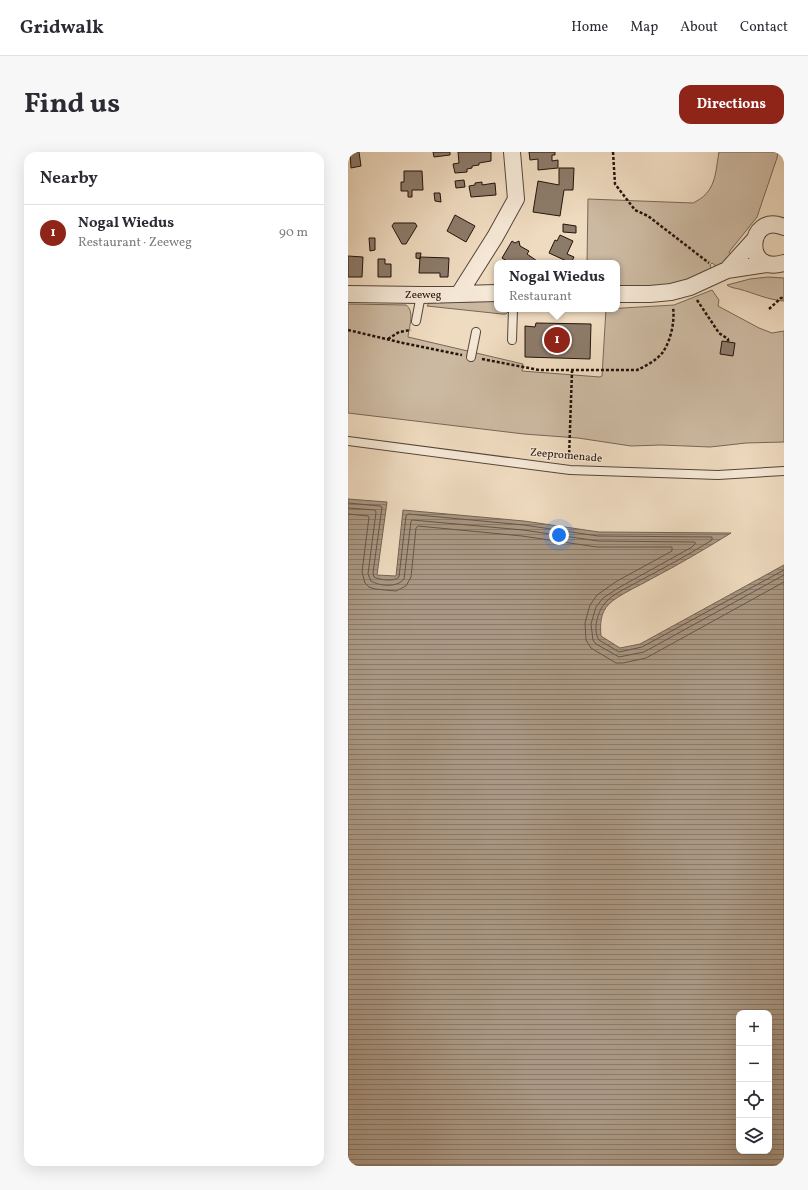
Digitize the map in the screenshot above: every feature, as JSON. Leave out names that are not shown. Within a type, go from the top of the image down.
[{"type":"street","points":[[460,294],[495,237],[516,199],[512,152]]},
{"type":"street","points":[[727,270],[763,228],[774,224],[784,227]]},
{"type":"street","points":[[754,239],[755,251],[762,261],[775,266],[784,263]]},
{"type":"street","points":[[620,294],[671,292],[690,287],[727,270],[767,264]]},
{"type":"street","name":"Zeeweg","points":[[348,294],[421,295],[494,293]]},
{"type":"lane","points":[[416,321],[421,295]]},
{"type":"lane","points":[[512,340],[513,312]]},
{"type":"lane","points":[[471,357],[476,332]]},
{"type":"lane","name":"Zeepromenade","points":[[348,440],[570,470],[718,475],[784,471]]},
{"type":"path","points":[[613,152],[615,184],[635,210],[648,216],[712,264]]},
{"type":"path","points":[[348,330],[471,357],[539,370],[637,370],[649,364],[662,352],[671,334],[674,312],[671,292]]},
{"type":"path","points":[[694,295],[718,333],[728,339],[728,342]]},
{"type":"path","points":[[769,309],[781,298],[784,298]]},
{"type":"path","points":[[388,339],[399,332],[411,330]]},
{"type":"path","points":[[570,470],[572,371]]},
{"type":"shaded area","points":[[719,152],[778,152],[757,217],[729,252],[732,255],[715,268],[715,265],[712,263],[710,265],[712,270],[670,287],[620,288],[620,260],[587,260],[588,199],[693,203],[701,199],[706,194],[715,175]]},
{"type":"shaded area","points":[[768,277],[784,278],[784,301],[767,298],[727,285],[750,279]]},
{"type":"shaded area","points":[[712,290],[719,300],[718,306],[759,328],[772,333],[784,331],[784,442],[746,443],[710,447],[661,445],[631,446],[578,438],[524,434],[348,413],[348,304],[406,305],[409,308],[411,315],[408,337],[523,364],[522,371],[600,377],[602,376],[606,312],[620,312],[620,308],[674,305]]},
{"type":"shaded area","points":[[494,301],[494,312],[508,312],[506,314],[502,314],[427,306],[429,303]]},
{"type":"water","points":[[348,499],[387,502],[377,575],[396,576],[403,510],[524,521],[599,532],[731,533],[681,563],[623,594],[609,604],[602,615],[601,636],[620,648],[640,644],[784,565],[784,1166],[348,1166]]},
{"type":"building","points":[[350,152],[359,152],[361,166],[351,168]]},
{"type":"building","points":[[433,152],[450,152],[450,155],[434,157]]},
{"type":"building","points":[[458,152],[491,152],[491,161],[472,166],[472,168],[467,169],[467,172],[455,173],[453,164],[459,163]]},
{"type":"building","points":[[529,152],[555,152],[555,155],[552,155],[552,161],[558,160],[558,168],[538,170],[538,159],[530,160]]},
{"type":"building","points":[[559,168],[574,168],[573,190],[564,190],[560,216],[533,212],[538,181],[559,185]]},
{"type":"building","points":[[404,171],[422,171],[423,190],[412,190],[412,197],[408,197],[408,191],[401,191],[401,182],[404,182]]},
{"type":"building","points":[[464,180],[465,187],[456,188],[455,181]]},
{"type":"building","points":[[482,182],[482,185],[495,183],[496,195],[471,197],[469,186]]},
{"type":"building","points":[[434,193],[440,193],[441,202],[435,201]]},
{"type":"building","points":[[455,215],[475,226],[466,242],[447,231]]},
{"type":"building","points":[[394,223],[415,223],[417,226],[406,244],[402,244],[392,226]]},
{"type":"building","points":[[563,224],[576,226],[576,233],[563,232]]},
{"type":"building","points":[[560,235],[573,241],[567,254],[574,257],[572,260],[564,260],[549,253],[555,240],[557,241]]},
{"type":"building","points":[[369,238],[375,238],[375,250],[370,251]]},
{"type":"building","points":[[512,241],[515,243],[519,241],[520,246],[529,251],[527,254],[536,260],[505,260],[502,258]]},
{"type":"building","points":[[416,253],[421,253],[420,259],[416,258]]},
{"type":"building","points":[[348,256],[363,257],[362,277],[348,277]]},
{"type":"building","points":[[420,257],[449,258],[448,277],[440,277],[440,273],[419,273]]},
{"type":"building","points":[[378,259],[385,259],[385,264],[391,264],[391,277],[378,277]]},
{"type":"building","points":[[536,323],[591,324],[590,359],[525,357],[525,326],[535,327]]},
{"type":"building","points":[[722,341],[735,343],[733,356],[720,354]]},
{"type":"place","name":"Nogal Wiedus","points":[[557,340]]}]
